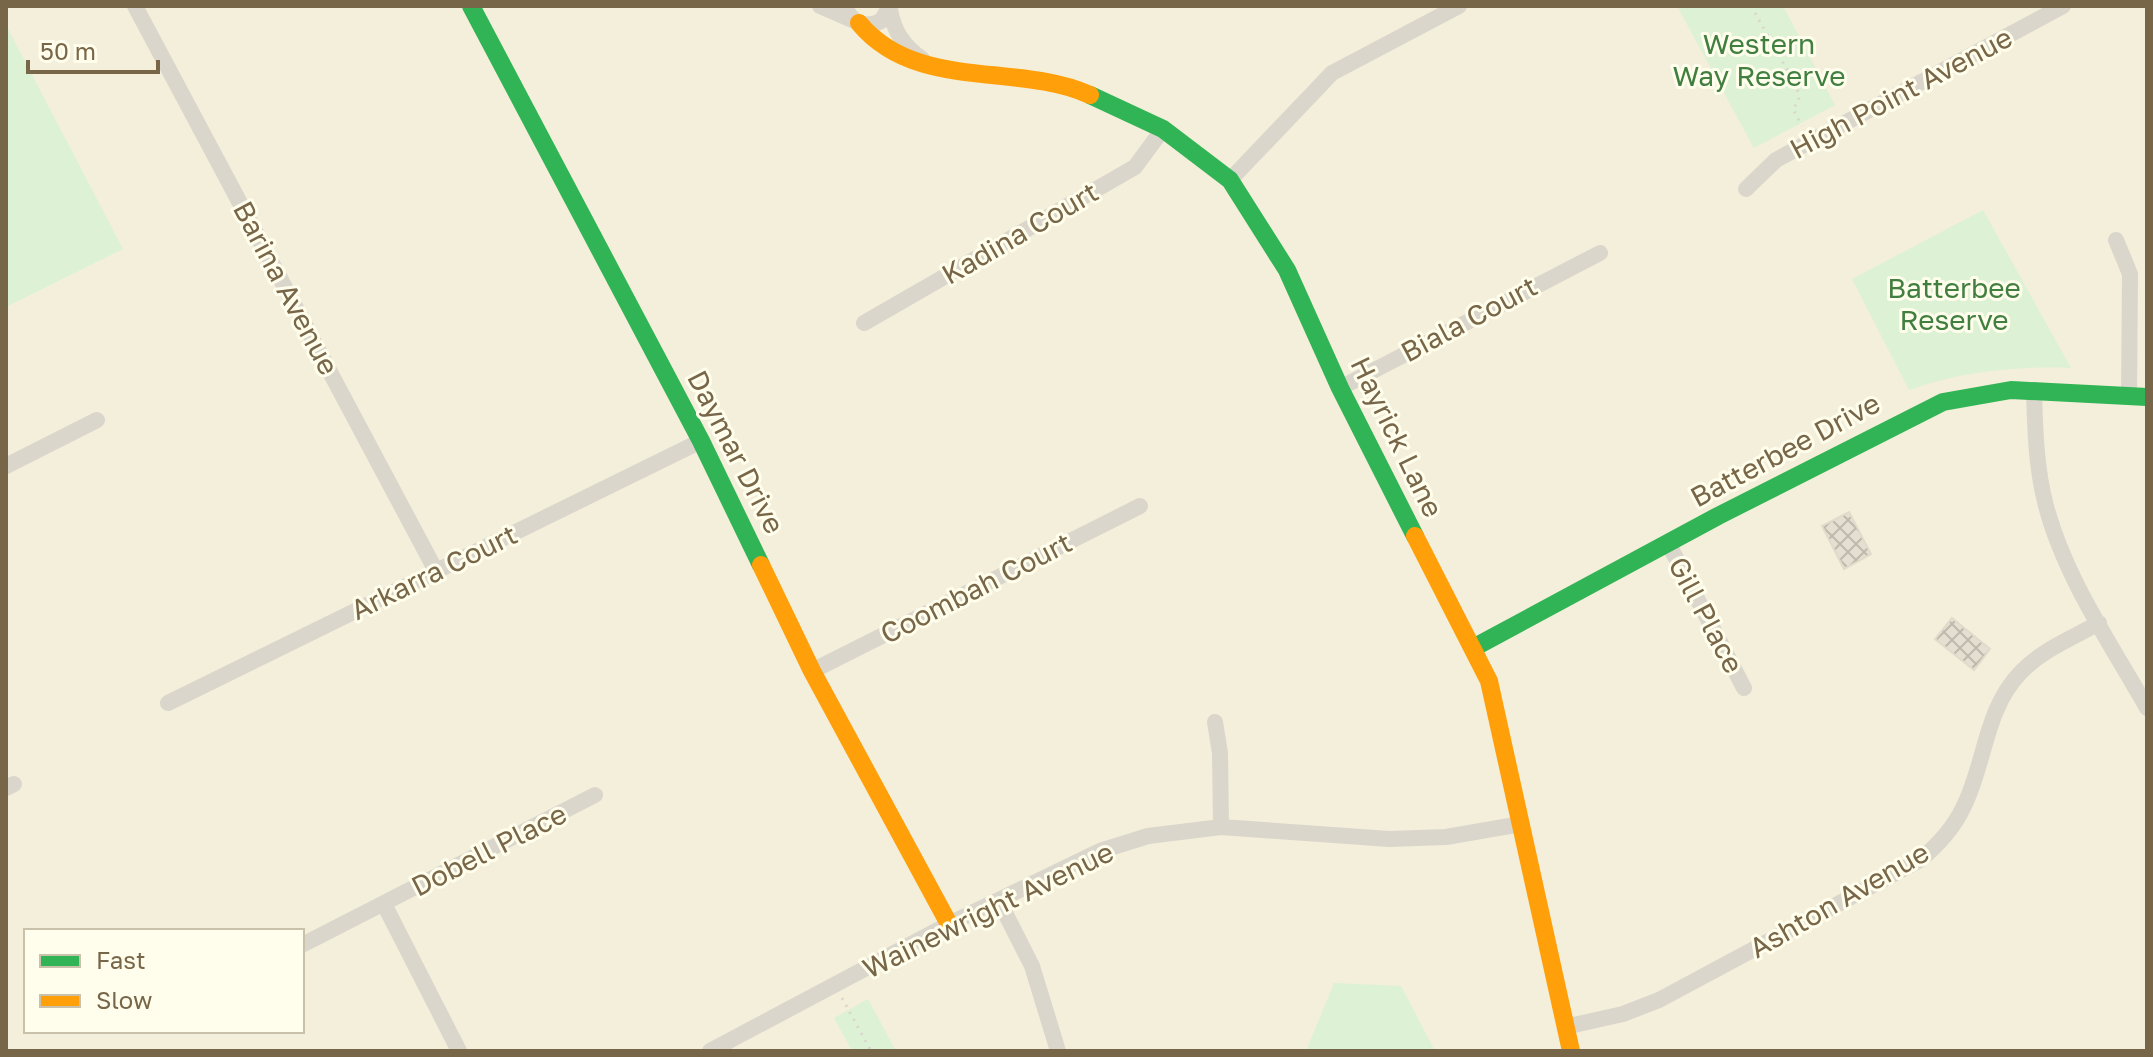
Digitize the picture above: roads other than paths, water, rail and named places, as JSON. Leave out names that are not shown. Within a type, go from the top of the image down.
[{"type":"street","name":"Barina Avenue","points":[[135,6],[436,571]]},
{"type":"street","name":"Daymar Drive","points":[[471,6],[701,441],[812,671],[949,924]]},
{"type":"street","name":"Hayrick Lane","points":[[820,6],[853,17],[873,40],[897,55],[963,73],[1069,86],[1163,129],[1230,180],[1287,270],[1340,388],[1489,681],[1571,1051]]},
{"type":"street","points":[[1230,180],[1332,73],[1459,6]]},
{"type":"street","name":"High Point Avenue","points":[[1746,189],[1764,169],[1811,140],[2063,6]]},
{"type":"street","name":"Hayrick Lane","points":[[890,7],[894,29],[908,48],[926,62]]},
{"type":"street","points":[[853,17],[874,24],[890,7]]},
{"type":"street","name":"Kadina Court","points":[[864,323],[1135,167],[1163,129]]},
{"type":"street","points":[[2116,240],[2130,274],[2138,397]]},
{"type":"street","name":"Biala Court","points":[[1340,388],[1600,253]]},
{"type":"street","points":[[2034,390],[2037,454],[2046,506],[2067,561],[2147,708]]},
{"type":"street","name":"Batterbee Drive","points":[[1473,648],[1668,543],[1943,402],[1988,393],[2034,390],[2138,397]]},
{"type":"street","points":[[6,466],[97,420]]},
{"type":"street","name":"Arkarra Court","points":[[168,703],[701,441]]},
{"type":"street","name":"Coombah Court","points":[[812,671],[1140,506]]},
{"type":"street","name":"Gill Place","points":[[1668,543],[1744,688]]},
{"type":"street","name":"Ashton Avenue","points":[[1565,1027],[1623,1014],[1659,1000],[1920,860],[1953,826],[1964,807],[1992,719],[2008,688],[2037,658],[2099,623]]},
{"type":"street","points":[[1215,722],[1220,753],[1221,827]]},
{"type":"street","name":"Dobell Place","points":[[304,944],[595,795]]},
{"type":"street","name":"Wainewright Avenue","points":[[710,1051],[949,924],[1100,851],[1148,836],[1221,827],[1389,839],[1446,837],[1521,824]]},
{"type":"street","points":[[999,901],[1032,966],[1058,1051]]},
{"type":"street","name":"Dobell Place","points":[[384,904],[459,1051]]},
{"type":"park label","name":"Western Way Reserve","points":[[1759,60]]},
{"type":"park label","name":"Batterbee Reserve","points":[[1954,304]]}]
